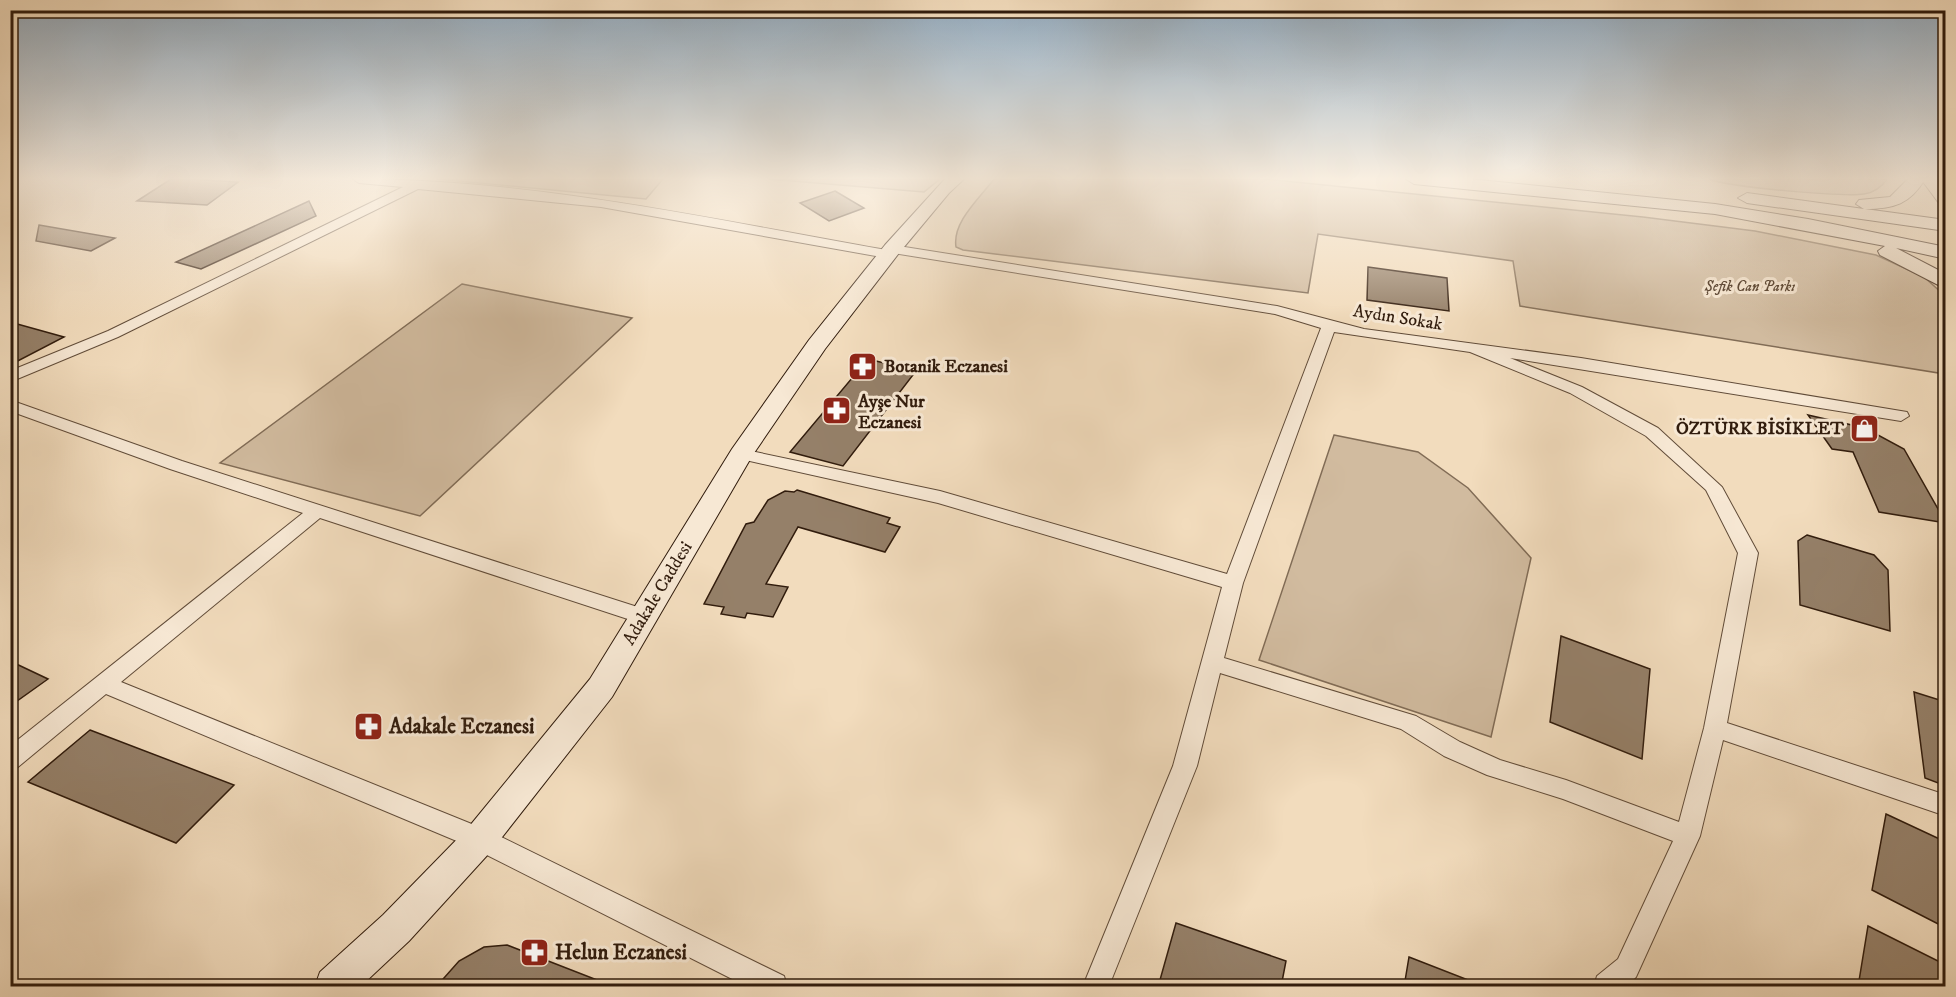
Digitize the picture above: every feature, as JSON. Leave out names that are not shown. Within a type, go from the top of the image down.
[{"type":"main road","name":"Adakale Caddesi","points":[[334,987],[396,928],[480,839],[601,688],[741,454],[817,345],[912,226]]},
{"type":"main road","points":[[1813,226],[1868,242],[1910,261],[1946,283]]},
{"type":"main road","points":[[1815,226],[1946,253]]},
{"type":"street","points":[[10,377],[113,334],[333,226]]},
{"type":"street","name":"Aydın Sokak","points":[[737,226],[1277,310],[1329,326],[1593,365],[1901,416]]},
{"type":"street","points":[[1096,987],[1185,766],[1233,583],[1329,326]]},
{"type":"street","points":[[1475,349],[1576,390],[1652,432],[1713,487],[1748,553],[1715,728],[1688,836],[1627,968],[1607,987]]},
{"type":"street","points":[[10,405],[176,465],[643,616]]},
{"type":"street","points":[[741,454],[940,497],[1233,583]]},
{"type":"street","points":[[10,760],[317,511]]},
{"type":"street","points":[[1213,663],[1408,722],[1452,750],[1495,768],[1566,790],[1688,836]]},
{"type":"street","points":[[104,684],[480,839],[774,987]]},
{"type":"street","points":[[1715,728],[1946,806]]},
{"type":"green space","name":"Şefik Can Parkı","points":[[960,226],[1711,226],[1755,231],[1876,255],[1924,277],[1943,294],[1945,374],[1520,306],[1513,261],[1318,234],[1308,293],[963,250],[956,247]]},
{"type":"green space","points":[[462,284],[632,318],[420,516],[220,463]]},
{"type":"green space","points":[[1334,435],[1418,452],[1468,488],[1531,558],[1491,737],[1259,660]]},
{"type":"building","points":[[39,226],[115,238],[91,251],[36,241]]},
{"type":"building","points":[[256,226],[295,226],[201,269],[176,262]]},
{"type":"building","points":[[1368,267],[1447,278],[1449,311],[1367,300]]},
{"type":"building","points":[[10,322],[64,337],[10,365]]},
{"type":"building","points":[[868,359],[916,371],[843,466],[790,452]]},
{"type":"building","points":[[1808,415],[1865,428],[1904,449],[1946,523],[1879,512],[1853,452],[1832,449]]},
{"type":"building","points":[[797,490],[890,518],[887,523],[900,527],[885,552],[798,527],[766,584],[788,587],[773,617],[747,613],[745,618],[721,614],[724,607],[704,604],[746,524],[754,522],[768,500],[785,491]]},
{"type":"building","points":[[1807,535],[1874,555],[1888,570],[1890,631],[1800,605],[1798,541]]},
{"type":"building","points":[[1561,636],[1650,669],[1642,759],[1550,722]]},
{"type":"building","points":[[10,661],[48,679],[10,706]]},
{"type":"building","points":[[1914,692],[1946,702],[1946,786],[1925,778]]},
{"type":"building","points":[[90,730],[234,785],[176,843],[28,782]]},
{"type":"building","points":[[1886,814],[1946,842],[1946,928],[1872,890]]},
{"type":"building","points":[[1176,923],[1286,961],[1281,987],[1158,987]]},
{"type":"building","points":[[1868,926],[1946,965],[1946,987],[1858,987]]},
{"type":"building","points":[[507,945],[610,985],[610,987],[436,987],[459,961],[484,947]]},
{"type":"building","points":[[1409,957],[1481,985],[1481,987],[1404,987]]},
{"type":"place","name":"Botanik Eczanesi","points":[[863,366]]},
{"type":"place","name":"Ayşe Nur Eczanesi","points":[[837,411]]},
{"type":"place","name":"ÖZTÜRK BİSİKLET","points":[[1865,428]]},
{"type":"place","name":"Adakale Eczanesi","points":[[368,726]]},
{"type":"place","name":"Helun Eczanesi","points":[[534,952]]}]
